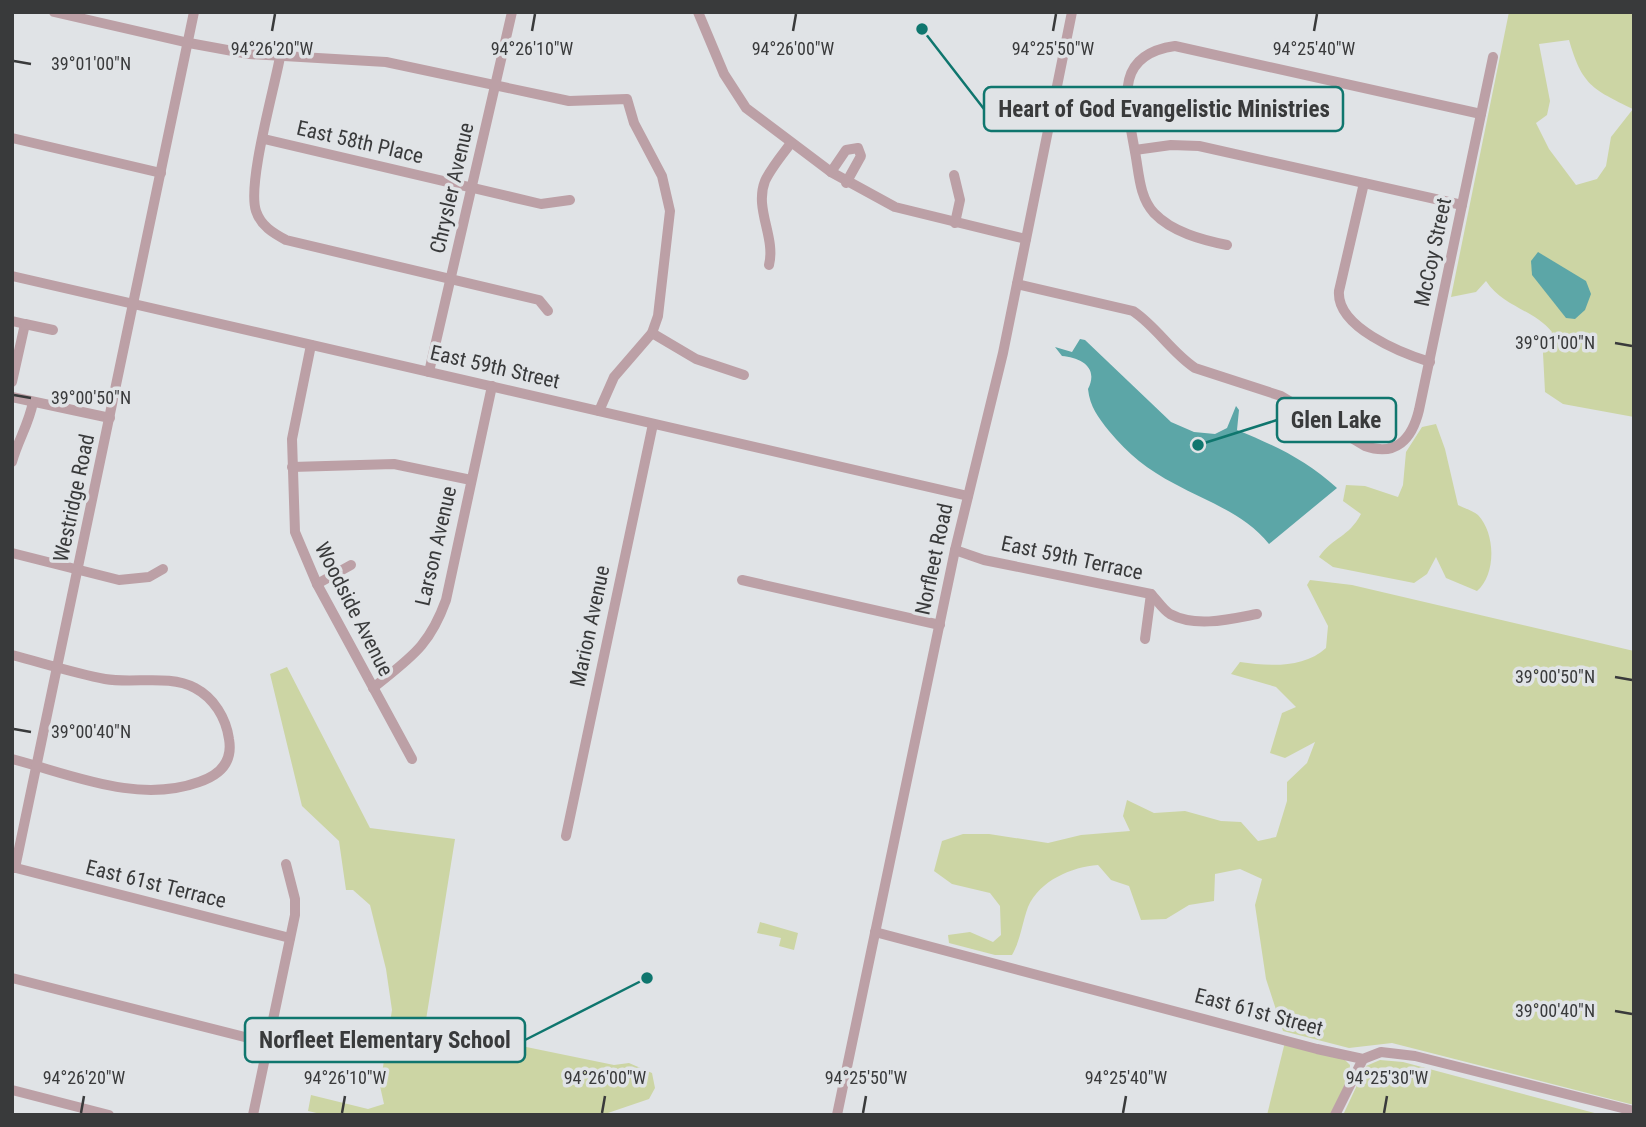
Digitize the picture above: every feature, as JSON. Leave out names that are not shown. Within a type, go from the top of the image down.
[{"type":"street","points":[[54,12],[189,44],[280,57],[386,62],[569,101],[627,99],[634,123],[662,176],[670,211],[662,302],[652,333],[614,377],[599,411]]},
{"type":"street","name":"Westridge Road","points":[[13,868],[79,569],[194,12]]},
{"type":"street","name":"Chrysler Avenue","points":[[429,372],[512,12]]},
{"type":"street","points":[[698,12],[724,74],[737,97],[756,117],[846,183],[895,207],[1026,239]]},
{"type":"street","name":"Norfleet Road","points":[[837,1115],[955,550],[1017,284],[1072,12]]},
{"type":"street","points":[[1054,104],[1095,109],[1123,102],[1134,68],[1150,53],[1175,46],[1481,114]]},
{"type":"street","points":[[280,57],[254,199],[263,224],[286,240],[539,300],[548,311]]},
{"type":"street","name":"McCoy Street","points":[[1017,284],[1133,311],[1149,321],[1185,361],[1195,368],[1281,396],[1365,446],[1385,450],[1397,447],[1411,434],[1415,426],[1493,57]]},
{"type":"street","points":[[1126,97],[1142,194],[1154,214],[1186,233],[1227,245]]},
{"type":"street","points":[[12,138],[161,173]]},
{"type":"street","name":"East 58th Place","points":[[264,139],[541,204],[570,200]]},
{"type":"street","points":[[769,265],[772,243],[764,212],[763,190],[771,171],[791,144]]},
{"type":"street","points":[[1135,150],[1171,145],[1199,146],[1462,205]]},
{"type":"street","points":[[831,172],[849,148],[858,148],[860,159],[846,183]]},
{"type":"street","points":[[954,175],[960,200],[955,223]]},
{"type":"street","points":[[1364,183],[1339,291],[1340,307],[1352,322],[1403,354],[1430,362]]},
{"type":"street","name":"East 59th Street","points":[[12,276],[968,496]]},
{"type":"street","points":[[12,321],[53,330]]},
{"type":"street","points":[[12,382],[25,324]]},
{"type":"street","points":[[652,333],[696,359],[744,375]]},
{"type":"street","name":"Woodside Avenue","points":[[311,345],[296,410],[292,467],[295,532],[317,584],[412,759]]},
{"type":"street","name":"Larson Avenue","points":[[373,688],[422,648],[437,625],[446,600],[492,386]]},
{"type":"street","points":[[12,397],[110,418]]},
{"type":"street","points":[[12,462],[19,435],[30,422],[33,402]]},
{"type":"street","name":"Marion Avenue","points":[[566,836],[653,424]]},
{"type":"street","points":[[292,467],[394,464],[471,480]]},
{"type":"street","name":"East 59th Terrace","points":[[955,550],[984,560],[1151,594],[1169,613],[1184,619],[1222,620],[1257,614]]},
{"type":"street","points":[[12,553],[131,581],[149,577],[163,569]]},
{"type":"street","points":[[317,584],[351,565]]},
{"type":"street","points":[[742,580],[940,625]]},
{"type":"street","points":[[1144,639],[1151,594]]},
{"type":"street","points":[[12,655],[107,679],[174,682],[197,689],[211,698],[221,714],[229,734],[230,755],[228,762],[211,778],[161,791],[124,788],[12,759]]},
{"type":"street","points":[[253,1115],[290,938],[295,899],[286,864]]},
{"type":"street","name":"East 61st Terrace","points":[[13,868],[290,938]]},
{"type":"street","name":"East 61st Street","points":[[875,932],[1363,1059],[1381,1052],[1415,1056],[1634,1111]]},
{"type":"street","points":[[12,978],[268,1043]]},
{"type":"street","points":[[1335,1115],[1363,1059]]},
{"type":"street","points":[[12,1090],[109,1115]]},
{"type":"green space","points":[[1509,12],[1634,12],[1634,417],[1563,404],[1545,392],[1543,353],[1552,332],[1536,318],[1501,297],[1486,281],[1476,292],[1451,297]],"holes":[[[1569,40],[1590,84],[1633,109],[1611,137],[1606,166],[1597,179],[1576,185],[1549,149],[1536,123],[1547,115],[1550,101],[1539,44]]]},
{"type":"green space","points":[[1436,424],[1445,449],[1458,505],[1478,515],[1491,543],[1488,575],[1477,591],[1446,578],[1436,557],[1427,574],[1414,583],[1333,567],[1319,557],[1351,528],[1361,514],[1343,501],[1346,485],[1365,486],[1398,497],[1403,485],[1406,452],[1422,427]]},
{"type":"green space","points":[[1310,580],[1352,585],[1634,651],[1634,1105],[1392,1043],[1349,1048],[1283,1031],[1266,979],[1255,905],[1262,879],[1240,869],[1215,874],[1214,901],[1189,905],[1166,919],[1141,920],[1129,886],[1111,880],[1098,865],[1078,869],[1049,882],[1033,898],[1012,955],[995,955],[949,943],[948,935],[970,932],[993,942],[1001,935],[1000,906],[990,893],[952,884],[934,871],[942,841],[963,834],[989,834],[1048,843],[1081,835],[1130,831],[1123,816],[1127,800],[1154,813],[1185,811],[1221,821],[1241,822],[1258,841],[1276,837],[1287,801],[1287,782],[1307,763],[1315,742],[1285,758],[1270,753],[1282,713],[1296,707],[1276,687],[1231,674],[1240,662],[1273,665],[1296,663],[1317,655],[1326,648],[1328,626],[1307,585]]},
{"type":"green space","points":[[287,667],[370,828],[455,839],[425,1026],[614,1065],[629,1063],[652,1073],[655,1088],[649,1099],[602,1115],[325,1115],[308,1111],[311,1095],[368,1109],[384,1104],[380,1086],[392,1010],[386,969],[370,905],[353,890],[346,890],[339,841],[302,806],[270,674]]},
{"type":"green space","points":[[760,922],[798,933],[794,950],[779,946],[781,938],[757,933]]},
{"type":"green space","points":[[1285,1042],[1345,1060],[1350,1065],[1349,1077],[1330,1115],[1267,1115]]},
{"type":"green space","points":[[1380,1060],[1403,1062],[1602,1115],[1343,1115],[1366,1066]]},
{"type":"water","points":[[1538,252],[1586,281],[1591,294],[1585,310],[1575,319],[1566,318],[1532,275],[1531,261]]},
{"type":"water","points":[[1080,339],[1085,340],[1171,422],[1194,432],[1215,434],[1227,428],[1236,406],[1239,410],[1237,430],[1290,454],[1337,488],[1269,544],[1249,524],[1147,467],[1116,439],[1098,416],[1091,401],[1088,389],[1091,381],[1090,369],[1076,359],[1062,356],[1055,347],[1072,352]]},
{"type":"place","name":"Heart of God Evangelistic Ministries","points":[[922,29]]},
{"type":"place","name":"Glen Lake","points":[[1198,445]]},
{"type":"place","name":"Norfleet Elementary School","points":[[647,978]]}]
